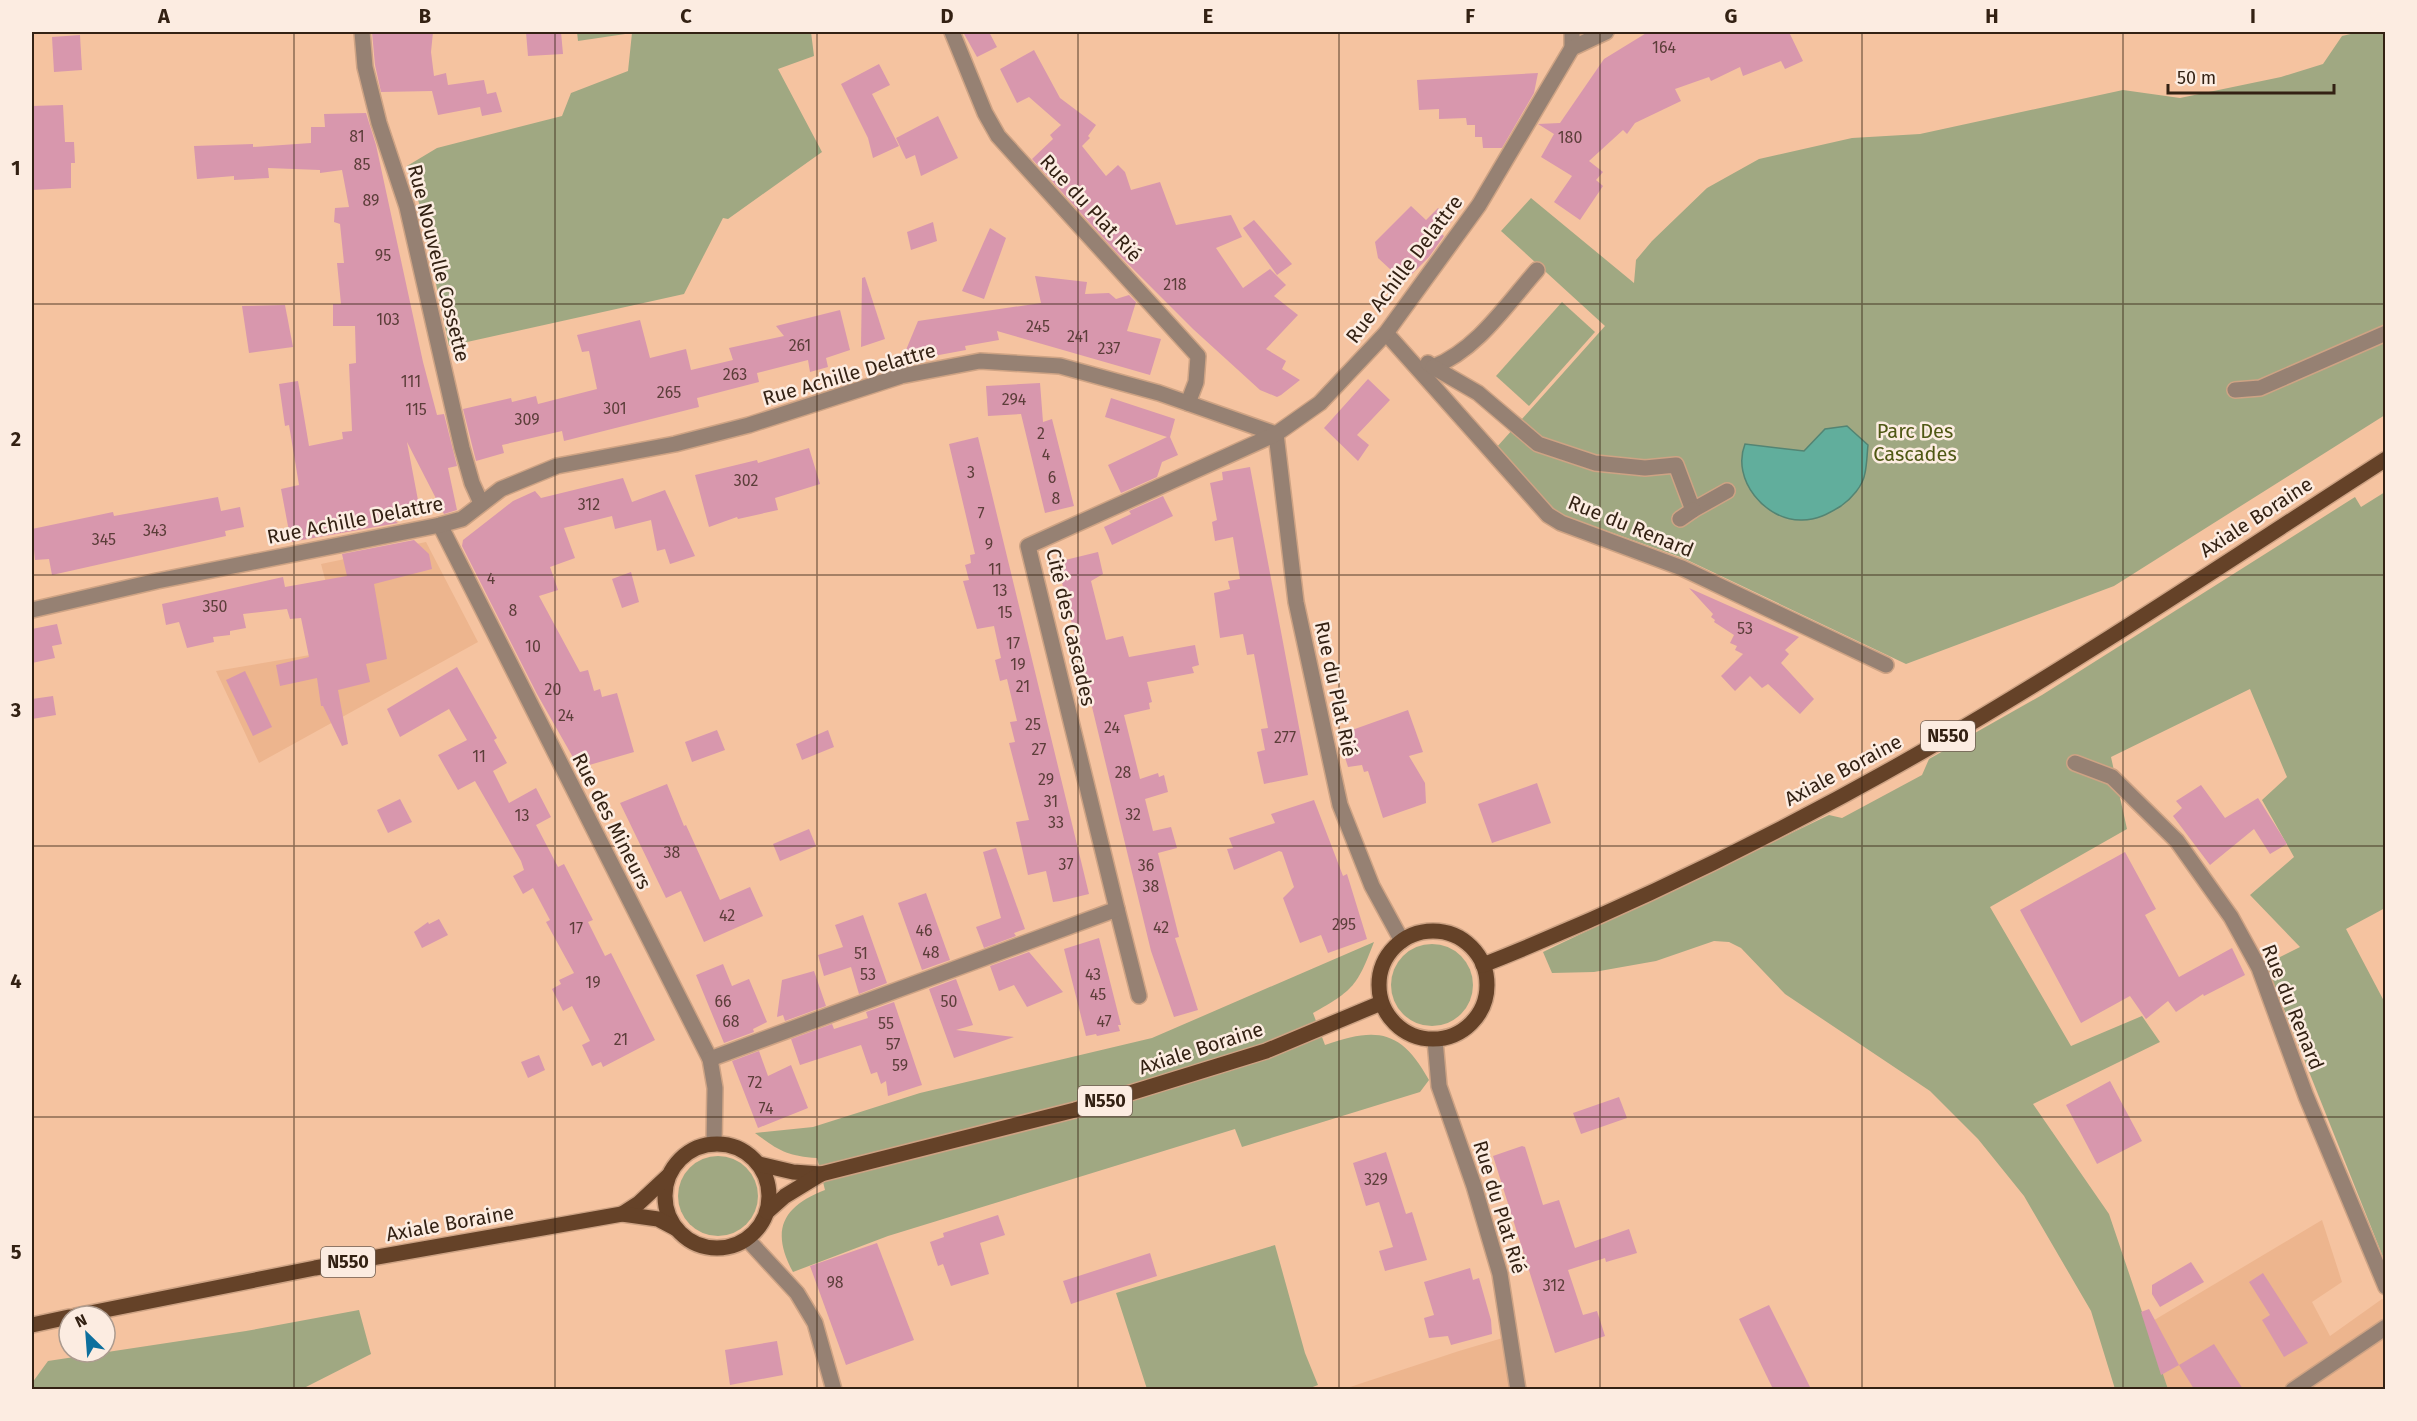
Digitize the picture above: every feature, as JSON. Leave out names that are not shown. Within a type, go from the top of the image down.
[{"type":"main road","name":"Axiale Boraine","points":[[1483,965],[1530,947],[1700,867],[1813,811],[1937,743],[2113,635],[2385,459]]},
{"type":"main road","points":[[1432,931],[1449,933],[1463,940],[1475,951],[1483,965],[1487,982],[1485,999],[1478,1015],[1467,1028],[1452,1036],[1435,1040],[1418,1038],[1402,1030],[1389,1018],[1381,1003],[1379,975],[1391,950],[1401,941],[1416,933],[1432,931]]},
{"type":"main road","name":"Axiale Boraine","points":[[821,1174],[1075,1110],[1266,1051],[1381,1003]]},
{"type":"main road","name":"N550","points":[[622,1214],[639,1203],[687,1153],[714,1144],[738,1149],[759,1164],[786,1171],[821,1174]]},
{"type":"main road","points":[[759,1164],[768,1187],[767,1212]]},
{"type":"main road","points":[[669,1174],[665,1202],[675,1228]]},
{"type":"main road","name":"N550","points":[[622,1214],[658,1219],[675,1228],[697,1245],[714,1249],[732,1247],[747,1239],[759,1227],[767,1212],[785,1196],[821,1174]]},
{"type":"main road","name":"Axiale Boraine","points":[[117,1308],[315,1268],[622,1214]]},
{"type":"main road","points":[[32,1325],[57,1320]]},
{"type":"street","name":"Rue Nouvelle Cossette","points":[[362,32],[365,68],[379,123],[407,207],[462,447],[472,483],[481,503]]},
{"type":"street","name":"Rue du Plat Rié","points":[[952,32],[985,113],[998,136],[1198,356],[1196,382],[1188,403]]},
{"type":"street","points":[[1572,32],[1572,48],[1606,32]]},
{"type":"street","name":"Rue Achille Delattre","points":[[32,610],[157,581],[440,525],[462,519],[481,503],[527,477],[557,466],[675,444],[738,428],[901,376],[980,361],[1060,366],[1188,403],[1276,434],[1320,403],[1386,333],[1479,205],[1572,48]]},
{"type":"street","points":[[1434,367],[1453,359],[1481,333],[1537,270]]},
{"type":"street","points":[[1386,333],[1434,367],[1478,393],[1538,444],[1595,463],[1645,468],[1676,465],[1693,510]]},
{"type":"street","name":"Rue du Renard","points":[[1386,333],[1548,515],[1561,523],[1682,568],[1886,664]]},
{"type":"street","points":[[2235,390],[2260,388],[2385,333]]},
{"type":"street","name":"Rue du Plat Rié","points":[[1276,434],[1296,602],[1340,805],[1372,886],[1401,941]]},
{"type":"street","name":"Cité des Cascades","points":[[1139,996],[1028,546],[1276,434]]},
{"type":"street","points":[[1680,519],[1727,491]]},
{"type":"street","name":"Rue des Mineurs","points":[[440,525],[710,1059],[715,1088],[714,1144]]},
{"type":"street","name":"Rue du Renard","points":[[2075,763],[2112,777],[2120,784],[2177,841],[2231,917],[2259,968],[2306,1096],[2385,1287]]},
{"type":"street","points":[[710,1059],[1117,909]]},
{"type":"street","name":"Rue du Plat Rié","points":[[1435,1040],[1438,1086],[1474,1186],[1500,1274],[1518,1389]]},
{"type":"street","points":[[747,1239],[797,1293],[815,1323],[834,1389]]},
{"type":"street","points":[[2293,1389],[2385,1327]]},
{"type":"shaded area","points":[[426,542],[478,642],[259,763],[216,671],[310,655],[332,605],[321,564]]},
{"type":"shaded area","points":[[2322,1220],[2342,1282],[2312,1302],[2330,1336],[2382,1299],[2385,1301],[2385,1389],[2168,1389],[2146,1325]]},
{"type":"shaded area","points":[[1506,1337],[1511,1389],[1341,1390],[1459,1351]]},
{"type":"green space","points":[[577,32],[811,32],[814,56],[778,69],[822,152],[728,219],[723,218],[684,294],[449,346],[419,203],[407,166],[437,148],[562,116],[571,93],[628,71],[632,33],[578,41]]},
{"type":"green space","name":"Parc Des Cascades","points":[[2359,32],[2385,32],[2385,415],[2114,586],[1906,664],[1683,558],[1554,512],[1496,448],[1605,326],[1501,231],[1531,198],[1634,283],[1636,260],[1652,241],[1707,188],[1759,159],[1852,138],[1920,134],[2123,90],[2180,98],[2281,77],[2323,64],[2342,36]]},
{"type":"green space","points":[[1562,302],[1595,332],[1529,406],[1496,376]]},
{"type":"green space","points":[[2385,492],[2385,908],[2346,929],[2385,1003],[2385,1262],[2266,964],[2300,947],[2250,895],[2294,857],[2262,800],[2287,777],[2250,689],[2111,757],[2127,829],[1990,907],[2071,1046],[2142,1016],[2160,1042],[2033,1104],[2109,1214],[2168,1389],[2115,1389],[2091,1311],[2024,1196],[1978,1139],[1930,1091],[1785,994],[1741,948],[1729,942],[1714,941],[1656,961],[1594,972],[1552,973],[1543,952],[1829,815],[1842,818],[1922,775],[1929,759],[2042,695],[2355,497],[2361,507]]},
{"type":"green space","points":[[1374,942],[1358,978],[1346,992],[1313,1013],[1325,1045],[1343,1039],[1373,1035],[1386,1037],[1408,1050],[1429,1080],[1420,1092],[1242,1147],[1235,1129],[888,1236],[793,1272],[782,1244],[782,1232],[790,1212],[811,1196],[825,1190],[817,1158],[798,1156],[783,1151],[755,1133],[813,1127],[920,1093],[1152,1038]]},
{"type":"green space","points":[[1432,944],[1448,947],[1461,956],[1470,969],[1473,985],[1470,1001],[1461,1014],[1448,1023],[1432,1026],[1416,1023],[1403,1014],[1394,1001],[1391,985],[1394,969],[1403,956],[1416,947]]},
{"type":"green space","points":[[718,1156],[733,1159],[746,1168],[755,1181],[758,1196],[755,1211],[746,1224],[733,1233],[718,1236],[703,1233],[690,1224],[681,1211],[678,1196],[681,1181],[690,1168],[703,1159]]},
{"type":"green space","points":[[1275,1245],[1305,1353],[1318,1385],[1305,1390],[1147,1389],[1116,1293]]},
{"type":"green space","points":[[359,1310],[371,1354],[302,1389],[32,1389],[32,1383],[48,1361],[57,1360],[57,1364],[117,1364],[117,1351],[246,1331]]},
{"type":"water","points":[[1847,426],[1868,445],[1866,470],[1862,483],[1841,506],[1827,514],[1802,520],[1776,513],[1754,496],[1743,471],[1742,457],[1745,444],[1804,451],[1825,429]]},
{"type":"building","points":[[372,32],[433,32],[431,52],[434,76],[446,73],[448,85],[484,80],[487,94],[496,92],[502,112],[482,116],[480,107],[438,115],[432,91],[381,92],[375,65]]},
{"type":"building","points":[[526,32],[561,32],[563,54],[528,56]]},
{"type":"building","points":[[963,32],[989,32],[997,47],[977,57]]},
{"type":"building","points":[[1648,32],[1789,32],[1803,61],[1785,69],[1781,61],[1743,76],[1740,67],[1711,81],[1709,77],[1675,89],[1681,101],[1635,123],[1627,134],[1623,130],[1589,161],[1603,172],[1596,180],[1603,186],[1580,220],[1554,202],[1572,176],[1541,157],[1554,134],[1538,124],[1560,123],[1604,59]]},
{"type":"building","points":[[80,35],[82,70],[54,72],[52,37]]},
{"type":"building","points":[[1034,50],[1060,98],[1096,125],[1088,136],[1090,138],[1082,146],[1106,176],[1118,165],[1125,172],[1131,190],[1160,182],[1176,225],[1231,215],[1242,237],[1216,248],[1243,288],[1270,269],[1286,285],[1274,296],[1298,315],[1266,349],[1286,361],[1282,369],[1300,380],[1281,395],[1277,397],[1260,390],[1193,329],[1116,252],[1032,159],[1053,139],[1050,135],[1061,125],[1029,97],[1017,103],[1000,69]]},
{"type":"building","points":[[879,64],[890,85],[872,94],[899,146],[873,158],[868,138],[841,84]]},
{"type":"building","points":[[1538,73],[1534,93],[1502,148],[1483,148],[1482,137],[1475,137],[1475,125],[1467,125],[1466,118],[1439,119],[1439,109],[1419,110],[1417,80]]},
{"type":"building","points":[[63,105],[65,142],[74,142],[75,163],[71,163],[71,188],[32,190],[32,106]]},
{"type":"building","points":[[366,113],[376,145],[423,362],[437,415],[444,414],[457,466],[448,468],[457,510],[444,514],[407,442],[421,516],[395,521],[398,523],[291,542],[281,489],[299,485],[289,425],[285,426],[279,384],[298,381],[309,446],[343,439],[342,432],[352,431],[349,364],[356,363],[355,326],[333,326],[333,304],[341,304],[337,263],[344,263],[340,224],[334,222],[335,208],[349,207],[342,170],[320,173],[320,170],[268,168],[269,178],[234,180],[234,176],[197,179],[194,146],[253,144],[253,147],[311,143],[311,127],[325,127],[324,114]]},
{"type":"building","points":[[938,116],[958,158],[921,176],[915,155],[906,159],[896,138]]},
{"type":"building","points":[[1411,206],[1426,220],[1438,208],[1453,220],[1441,233],[1444,236],[1429,257],[1404,282],[1378,258],[1375,242]]},
{"type":"building","points":[[1254,220],[1292,264],[1277,275],[1243,228]]},
{"type":"building","points":[[933,222],[937,241],[911,250],[907,232]]},
{"type":"building","points":[[990,228],[1006,238],[984,299],[962,291]]},
{"type":"building","points":[[1035,276],[1087,282],[1085,294],[1109,293],[1116,299],[1129,295],[1136,302],[1127,331],[1161,339],[1150,375],[997,331],[999,340],[965,346],[966,350],[901,362],[918,321],[1041,303]]},
{"type":"building","points":[[865,277],[885,339],[861,347],[862,278]]},
{"type":"building","points":[[285,305],[293,347],[249,353],[242,306]]},
{"type":"building","points":[[840,310],[850,350],[826,358],[828,367],[810,372],[808,360],[757,373],[759,382],[697,398],[699,407],[564,441],[562,431],[502,445],[504,453],[476,461],[463,409],[511,398],[512,402],[536,396],[538,404],[597,389],[589,351],[582,352],[577,335],[640,320],[650,358],[686,349],[691,370],[733,360],[729,348],[784,336],[776,326]]},
{"type":"building","points":[[1368,379],[1390,400],[1357,435],[1369,445],[1358,461],[1324,428]]},
{"type":"building","points":[[1040,383],[1043,422],[1052,419],[1074,506],[1045,513],[1021,414],[988,416],[986,386]]},
{"type":"building","points":[[1111,398],[1175,419],[1170,437],[1178,455],[1162,462],[1157,477],[1121,493],[1108,465],[1167,437],[1105,417]]},
{"type":"building","points":[[978,437],[1089,894],[1060,901],[1053,902],[1046,871],[1028,875],[1016,822],[1029,820],[1009,743],[1015,742],[1010,722],[1017,721],[1007,679],[1000,681],[995,660],[1001,658],[994,626],[977,629],[963,581],[969,580],[965,565],[971,563],[970,555],[975,554],[949,444]]},
{"type":"building","points":[[809,448],[820,484],[775,498],[778,510],[738,519],[737,517],[709,527],[695,475],[757,460],[758,463]]},
{"type":"building","points":[[1250,467],[1308,775],[1264,784],[1257,752],[1265,750],[1261,729],[1268,728],[1254,654],[1247,655],[1243,634],[1220,638],[1214,593],[1230,589],[1228,581],[1240,579],[1233,537],[1215,541],[1212,522],[1217,520],[1210,483],[1223,480],[1222,472]]},
{"type":"building","points":[[623,478],[632,502],[665,490],[695,556],[670,564],[665,549],[657,551],[651,520],[615,529],[612,516],[564,528],[575,558],[550,567],[558,590],[539,596],[580,672],[588,670],[594,691],[600,689],[602,697],[617,693],[634,752],[579,768],[537,694],[462,546],[463,540],[513,501],[535,491],[541,498]]},
{"type":"building","points":[[1163,496],[1173,516],[1112,545],[1104,527],[1131,514],[1129,511]]},
{"type":"building","points":[[218,497],[221,511],[240,507],[244,527],[225,531],[226,536],[52,575],[49,559],[35,560],[32,529],[113,512],[114,516]]},
{"type":"building","points":[[414,540],[429,554],[432,569],[374,584],[387,659],[366,664],[370,682],[338,690],[348,744],[342,746],[321,706],[317,678],[280,686],[276,665],[309,657],[301,618],[290,619],[287,609],[243,614],[246,628],[230,631],[230,635],[213,637],[214,642],[187,648],[179,622],[166,625],[162,604],[283,577],[285,587],[347,576],[342,554]]},
{"type":"building","points":[[1098,552],[1103,574],[1091,581],[1106,640],[1123,636],[1129,657],[1195,645],[1199,665],[1192,667],[1194,673],[1147,682],[1152,702],[1149,703],[1150,709],[1124,715],[1140,779],[1158,773],[1159,777],[1164,775],[1168,792],[1145,799],[1153,831],[1171,827],[1177,848],[1158,853],[1179,937],[1175,938],[1198,1010],[1174,1017],[1151,951],[1057,562]]},
{"type":"building","points":[[631,572],[639,602],[622,608],[612,579]]},
{"type":"building","points":[[1689,588],[1799,637],[1785,650],[1789,654],[1781,663],[1814,699],[1800,714],[1768,684],[1762,688],[1750,676],[1735,691],[1721,676],[1743,654],[1735,650],[1737,646],[1730,643],[1734,635],[1714,622],[1715,620],[1711,617],[1713,614]]},
{"type":"building","points":[[57,624],[62,644],[52,646],[55,658],[32,663],[32,629]]},
{"type":"building","points":[[457,667],[497,738],[494,740],[507,763],[493,771],[509,803],[536,788],[551,817],[536,825],[558,867],[564,864],[593,920],[588,922],[605,956],[611,953],[655,1040],[603,1067],[601,1062],[592,1066],[582,1045],[590,1041],[572,1006],[563,1011],[552,989],[561,984],[559,980],[574,973],[546,922],[550,920],[533,888],[523,894],[513,876],[524,870],[521,861],[475,781],[458,790],[438,755],[467,740],[449,709],[400,737],[387,709]]},
{"type":"building","points":[[245,671],[272,727],[253,736],[226,680]]},
{"type":"building","points":[[53,696],[56,715],[32,719],[32,699]]},
{"type":"building","points":[[1408,710],[1423,752],[1409,756],[1425,783],[1426,803],[1383,818],[1368,771],[1364,772],[1362,765],[1348,767],[1338,735]]},
{"type":"building","points":[[717,730],[725,750],[692,762],[685,742]]},
{"type":"building","points":[[828,730],[834,747],[802,760],[796,744]]},
{"type":"building","points":[[1537,783],[1551,823],[1492,843],[1478,804]]},
{"type":"building","points":[[667,784],[684,826],[686,825],[720,900],[750,887],[763,916],[704,942],[681,891],[666,898],[620,803]]},
{"type":"building","points":[[2201,785],[2225,818],[2258,798],[2287,844],[2270,854],[2254,829],[2210,865],[2173,816],[2182,808],[2176,801]]},
{"type":"building","points":[[400,799],[412,822],[388,833],[377,810]]},
{"type":"building","points":[[1314,800],[1343,876],[1347,874],[1367,939],[1328,953],[1321,935],[1300,943],[1283,898],[1294,887],[1282,852],[1279,851],[1234,870],[1227,849],[1233,848],[1229,838],[1275,823],[1271,814]]},
{"type":"building","points":[[809,829],[816,846],[780,861],[773,844]]},
{"type":"building","points":[[996,848],[1025,929],[1014,933],[1016,936],[984,948],[976,927],[1001,918],[983,852]]},
{"type":"building","points":[[2125,852],[2156,909],[2145,915],[2179,977],[2232,948],[2245,975],[2204,996],[2203,994],[2176,1012],[2168,1001],[2146,1019],[2130,996],[2081,1023],[2020,910]]},
{"type":"building","points":[[926,893],[950,960],[922,970],[898,903]]},
{"type":"building","points":[[863,915],[887,983],[859,994],[851,967],[824,976],[818,955],[843,947],[835,925]]},
{"type":"building","points":[[439,919],[448,935],[422,948],[414,932],[428,922],[429,924]]},
{"type":"building","points":[[1099,938],[1121,1025],[1118,1025],[1120,1031],[1086,1036],[1064,949]]},
{"type":"building","points":[[1029,952],[1063,992],[1027,1007],[1014,985],[999,991],[990,966]]},
{"type":"building","points":[[723,964],[732,986],[749,979],[767,1022],[753,1029],[754,1032],[724,1043],[696,975]]},
{"type":"building","points":[[814,971],[826,1006],[785,1021],[783,1015],[777,1017],[782,980]]},
{"type":"building","points":[[956,979],[973,1025],[956,1030],[1014,1037],[954,1058],[929,989]]},
{"type":"building","points":[[894,1002],[922,1085],[888,1096],[886,1081],[881,1084],[877,1072],[871,1074],[861,1045],[800,1065],[791,1039],[832,1024],[834,1029],[868,1018],[866,1012]]},
{"type":"building","points":[[759,1051],[768,1076],[791,1065],[808,1108],[758,1128],[732,1061]]},
{"type":"building","points":[[539,1055],[545,1070],[528,1078],[521,1062]]},
{"type":"building","points":[[2110,1081],[2142,1141],[2097,1164],[2066,1105]]},
{"type":"building","points":[[1619,1097],[1627,1118],[1581,1134],[1573,1113]]},
{"type":"building","points":[[1525,1147],[1543,1205],[1559,1200],[1575,1248],[1629,1229],[1637,1253],[1606,1262],[1605,1258],[1568,1270],[1583,1315],[1597,1311],[1605,1336],[1555,1353],[1493,1156]]},
{"type":"building","points":[[1386,1152],[1406,1214],[1412,1212],[1427,1260],[1385,1271],[1379,1251],[1393,1247],[1379,1202],[1366,1206],[1353,1163]]},
{"type":"building","points":[[998,1215],[1005,1235],[980,1243],[989,1274],[951,1286],[943,1264],[938,1266],[930,1242],[944,1237],[943,1233]]},
{"type":"building","points":[[877,1243],[914,1340],[846,1365],[810,1266]]},
{"type":"building","points":[[1150,1253],[1157,1276],[1071,1304],[1063,1281]]},
{"type":"building","points":[[2191,1262],[2204,1282],[2160,1307],[2152,1294],[2152,1285]]},
{"type":"building","points":[[1470,1268],[1473,1280],[1479,1278],[1491,1320],[1492,1334],[1451,1345],[1448,1336],[1429,1338],[1424,1318],[1434,1315],[1424,1282]]},
{"type":"building","points":[[2263,1273],[2308,1343],[2284,1357],[2262,1320],[2270,1315],[2249,1282]]},
{"type":"building","points":[[1769,1305],[1811,1389],[1773,1389],[1739,1319]]},
{"type":"building","points":[[2149,1309],[2179,1365],[2161,1375],[2141,1312]]},
{"type":"building","points":[[777,1341],[783,1375],[730,1385],[725,1350]]},
{"type":"building","points":[[2214,1344],[2243,1389],[2194,1389],[2179,1365]]}]
